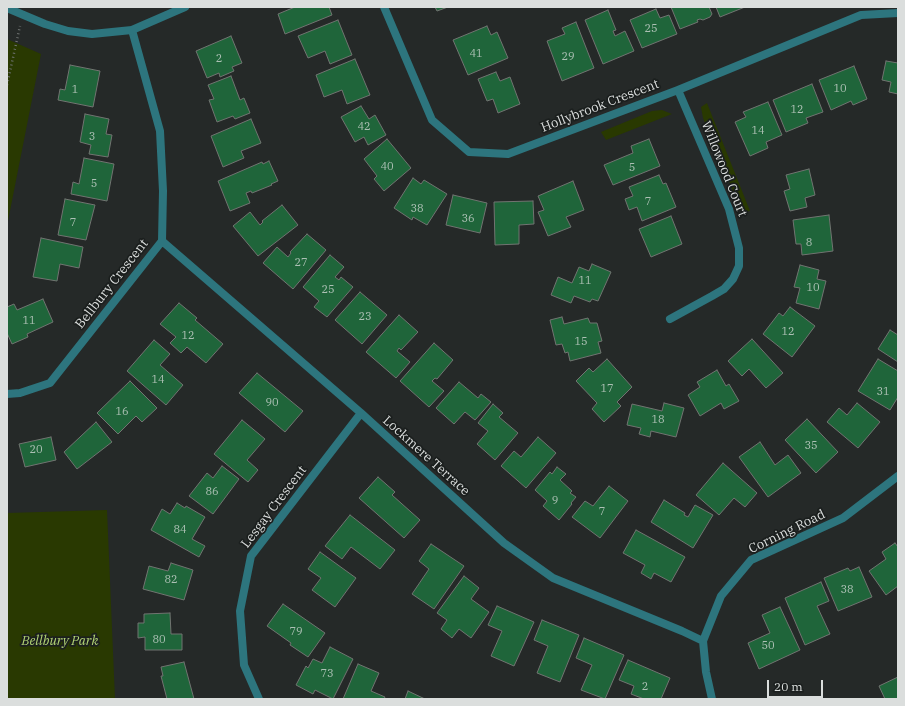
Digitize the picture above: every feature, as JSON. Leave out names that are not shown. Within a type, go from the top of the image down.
[{"type":"street","points":[[7,8],[45,24],[68,31],[92,34],[132,30],[185,7]]},
{"type":"street","name":"Hollybrook Crescent","points":[[384,7],[432,120],[469,152],[508,154],[678,90],[861,15],[898,13]]},
{"type":"street","name":"Bellbury Crescent","points":[[7,394],[20,393],[50,383],[162,241],[163,191],[160,131],[132,30]]},
{"type":"street","name":"Willowood Court","points":[[670,319],[724,288],[733,278],[739,266],[739,248],[729,209],[678,90]]},
{"type":"street","name":"Lockmere Terrace","points":[[162,241],[361,413],[504,543],[553,578],[703,641]]},
{"type":"street","name":"Lesgay Crescent","points":[[259,699],[244,665],[240,611],[251,556],[361,413]]},
{"type":"street","name":"Corning Road","points":[[712,699],[706,672],[703,641],[721,596],[751,560],[843,518],[898,476]]},
{"type":"path","points":[[7,85],[20,25]]},
{"type":"green space","points":[[7,39],[41,54],[7,226]]},
{"type":"green space","points":[[707,103],[750,211],[742,213],[703,118],[701,107]]},
{"type":"green space","points":[[662,110],[672,114],[606,140],[601,132],[652,111]]},
{"type":"green space","name":"Bellbury Park","points":[[107,510],[115,699],[7,699],[7,513]]},
{"type":"building","points":[[295,7],[329,7],[332,15],[285,34],[278,14]]},
{"type":"building","points":[[435,7],[448,7],[437,11]]},
{"type":"building","points":[[671,7],[709,7],[712,14],[710,17],[703,20],[697,20],[698,22],[680,29]]},
{"type":"building","points":[[716,7],[745,7],[720,17]]},
{"type":"building","points":[[656,9],[660,18],[669,15],[677,34],[642,48],[630,20]]},
{"type":"building","points":[[608,10],[616,30],[613,31],[615,36],[625,31],[634,51],[603,64],[585,20]]},
{"type":"building","points":[[338,20],[352,55],[330,64],[325,51],[308,58],[298,36]]},
{"type":"building","points":[[576,22],[594,68],[562,81],[547,41],[565,34],[562,28]]},
{"type":"building","points":[[487,26],[491,35],[497,32],[508,58],[468,75],[453,40]]},
{"type":"building","points":[[231,36],[242,63],[232,67],[234,71],[220,77],[219,73],[207,78],[196,51]]},
{"type":"building","points":[[355,59],[370,95],[347,104],[342,90],[324,97],[316,75]]},
{"type":"building","points":[[886,61],[898,63],[898,94],[889,92],[891,82],[882,80]]},
{"type":"building","points":[[70,65],[100,71],[93,107],[58,100],[60,89],[65,90]]},
{"type":"building","points":[[854,66],[867,99],[853,105],[851,101],[831,110],[819,80]]},
{"type":"building","points":[[496,72],[500,81],[510,77],[520,104],[498,113],[493,99],[487,101],[478,79]]},
{"type":"building","points":[[231,76],[240,100],[244,98],[250,113],[235,119],[233,116],[217,122],[209,100],[214,99],[208,85]]},
{"type":"building","points":[[812,84],[823,112],[806,118],[808,123],[786,132],[773,100]]},
{"type":"building","points":[[768,102],[782,135],[766,142],[768,148],[750,156],[735,122],[746,117],[743,112]]},
{"type":"building","points":[[361,106],[369,119],[375,115],[386,135],[368,145],[364,137],[355,142],[341,117]]},
{"type":"building","points":[[85,114],[109,119],[106,134],[112,135],[108,157],[89,154],[91,145],[80,142]]},
{"type":"building","points":[[251,119],[261,143],[241,151],[244,158],[223,167],[211,136]]},
{"type":"building","points":[[387,139],[411,168],[384,191],[374,179],[377,176],[364,159]]},
{"type":"building","points":[[649,139],[660,166],[613,185],[604,165],[633,153],[631,146]]},
{"type":"building","points":[[84,158],[114,164],[107,201],[71,194],[73,182],[79,184]]},
{"type":"building","points":[[269,161],[278,181],[252,193],[251,191],[246,193],[250,203],[230,211],[218,181],[262,162],[263,164]]},
{"type":"building","points":[[809,169],[815,195],[805,198],[807,207],[790,211],[784,191],[790,189],[786,175]]},
{"type":"building","points":[[659,175],[663,184],[666,183],[676,207],[642,221],[637,207],[629,210],[625,199],[633,196],[629,187]]},
{"type":"building","points":[[413,178],[421,184],[424,180],[447,194],[427,225],[413,217],[412,220],[394,208]]},
{"type":"building","points":[[573,181],[584,210],[566,217],[571,227],[548,236],[538,212],[544,210],[538,196]]},
{"type":"building","points":[[453,195],[487,203],[480,233],[446,225]]},
{"type":"building","points":[[65,199],[95,205],[86,240],[58,235]]},
{"type":"building","points":[[533,201],[534,224],[519,225],[519,244],[495,245],[494,202]]},
{"type":"building","points":[[282,205],[298,225],[258,256],[233,226],[250,212],[260,225],[263,222],[262,221]]},
{"type":"building","points":[[829,215],[833,251],[802,255],[801,244],[796,244],[793,220]]},
{"type":"building","points":[[671,216],[682,244],[651,257],[639,229]]},
{"type":"building","points":[[307,234],[326,250],[293,289],[263,263],[277,247],[288,257],[291,253],[290,252]]},
{"type":"building","points":[[41,238],[83,247],[79,268],[60,264],[57,281],[33,277]]},
{"type":"building","points":[[330,255],[344,267],[335,277],[339,280],[341,277],[353,287],[327,317],[314,307],[319,301],[303,287]]},
{"type":"building","points":[[592,264],[611,272],[598,301],[592,299],[590,302],[574,296],[571,303],[551,295],[558,277],[572,283],[579,267],[589,271]]},
{"type":"building","points":[[800,265],[819,270],[817,279],[826,281],[819,309],[796,303],[800,288],[794,287]]},
{"type":"building","points":[[360,292],[387,315],[362,344],[335,320]]},
{"type":"building","points":[[43,299],[53,322],[27,334],[28,337],[12,344],[7,333],[7,307],[14,304],[17,310]]},
{"type":"building","points":[[179,303],[197,318],[195,320],[223,344],[206,363],[187,347],[181,353],[170,343],[176,337],[160,324]]},
{"type":"building","points":[[790,307],[815,326],[792,357],[763,334],[779,313],[783,316]]},
{"type":"building","points":[[399,315],[418,332],[401,350],[399,348],[397,351],[410,362],[396,378],[366,352]]},
{"type":"building","points":[[562,317],[564,324],[588,318],[590,323],[597,323],[602,341],[598,342],[601,353],[570,361],[568,352],[565,353],[562,344],[556,345],[550,320]]},
{"type":"building","points":[[890,330],[898,335],[898,362],[878,349]]},
{"type":"building","points":[[752,339],[783,373],[766,388],[749,369],[742,376],[728,361]]},
{"type":"building","points":[[154,340],[170,354],[160,365],[183,385],[166,405],[127,371]]},
{"type":"building","points":[[434,343],[453,360],[437,379],[435,378],[432,381],[444,391],[429,407],[400,381]]},
{"type":"building","points":[[607,359],[632,387],[617,402],[621,406],[604,422],[592,409],[597,403],[576,381],[589,368],[593,372]]},
{"type":"building","points":[[878,359],[898,371],[898,397],[890,410],[858,391]]},
{"type":"building","points":[[717,370],[726,386],[729,384],[739,401],[724,409],[721,403],[700,416],[688,395],[700,387],[697,382]]},
{"type":"building","points":[[257,373],[303,411],[285,432],[239,393]]},
{"type":"building","points":[[130,381],[157,408],[142,422],[136,416],[118,434],[97,413]]},
{"type":"building","points":[[459,382],[478,398],[481,394],[491,402],[475,420],[465,412],[454,424],[436,408]]},
{"type":"building","points":[[664,403],[684,408],[676,437],[651,431],[650,437],[639,434],[641,428],[627,425],[632,404],[662,411]]},
{"type":"building","points":[[857,403],[880,422],[858,448],[827,422],[839,408],[847,415]]},
{"type":"building","points":[[493,404],[503,413],[499,417],[518,433],[495,460],[477,444],[488,431],[478,423]]},
{"type":"building","points":[[807,419],[838,452],[816,473],[785,440]]},
{"type":"building","points":[[242,420],[265,439],[247,460],[258,470],[248,482],[214,454]]},
{"type":"building","points":[[96,422],[112,442],[77,469],[64,452]]},
{"type":"building","points":[[51,437],[56,460],[25,467],[19,444]]},
{"type":"building","points":[[538,437],[556,453],[526,488],[501,466],[514,451],[521,457]]},
{"type":"building","points":[[760,442],[775,465],[788,455],[801,473],[768,497],[739,457]]},
{"type":"building","points":[[723,463],[757,493],[745,507],[734,498],[719,515],[696,495]]},
{"type":"building","points":[[222,466],[239,479],[213,514],[189,496],[207,473],[213,478]]},
{"type":"building","points":[[557,467],[566,474],[560,480],[572,491],[570,493],[576,497],[559,520],[543,506],[547,501],[535,490],[550,472],[552,474]]},
{"type":"building","points":[[378,477],[395,492],[392,495],[420,520],[404,538],[359,498]]},
{"type":"building","points":[[609,486],[628,501],[600,538],[572,517],[585,501],[593,506]]},
{"type":"building","points":[[664,500],[685,513],[684,515],[688,517],[695,505],[713,515],[693,548],[651,522]]},
{"type":"building","points":[[177,503],[185,508],[186,506],[205,517],[192,539],[205,546],[199,557],[151,530],[162,509],[170,514]]},
{"type":"building","points":[[350,515],[395,550],[380,569],[351,547],[342,559],[325,546]]},
{"type":"building","points":[[636,530],[685,557],[671,582],[654,573],[651,579],[641,573],[645,565],[623,553]]},
{"type":"building","points":[[895,543],[898,547],[898,586],[886,595],[869,571],[886,559],[882,552]]},
{"type":"building","points":[[431,544],[464,566],[434,609],[412,594],[429,569],[419,561]]},
{"type":"building","points":[[320,552],[356,578],[335,607],[312,590],[321,578],[308,569]]},
{"type":"building","points":[[171,563],[193,570],[184,600],[143,589],[149,566],[168,571]]},
{"type":"building","points":[[859,567],[872,597],[838,611],[824,578],[848,568],[850,571]]},
{"type":"building","points":[[464,576],[479,588],[471,599],[489,612],[471,638],[459,629],[452,638],[441,629],[447,620],[437,613]]},
{"type":"building","points":[[821,582],[829,601],[817,606],[830,634],[805,645],[785,598]]},
{"type":"building","points":[[283,604],[325,633],[308,657],[290,645],[291,643],[267,626]]},
{"type":"building","points":[[497,606],[534,622],[514,666],[491,656],[502,631],[488,625]]},
{"type":"building","points":[[780,607],[800,650],[759,669],[748,643],[770,633],[762,615]]},
{"type":"building","points":[[170,613],[171,634],[182,634],[182,650],[145,650],[145,637],[138,638],[138,623],[144,623],[144,614]]},
{"type":"building","points":[[542,620],[579,635],[560,682],[537,673],[548,646],[534,640]]},
{"type":"building","points":[[584,638],[624,655],[605,699],[581,690],[592,665],[576,658]]},
{"type":"building","points":[[330,647],[353,659],[333,699],[315,690],[313,694],[296,685],[306,666],[308,668],[313,659],[322,663]]},
{"type":"building","points":[[628,660],[670,678],[661,699],[644,699],[631,694],[634,686],[619,680]]},
{"type":"building","points":[[184,662],[194,699],[167,699],[161,676],[163,676],[161,667]]},
{"type":"building","points":[[358,664],[379,673],[371,691],[385,697],[384,699],[343,699]]},
{"type":"building","points":[[898,677],[898,699],[885,699],[879,686]]},
{"type":"building","points":[[408,691],[425,699],[405,699]]}]
